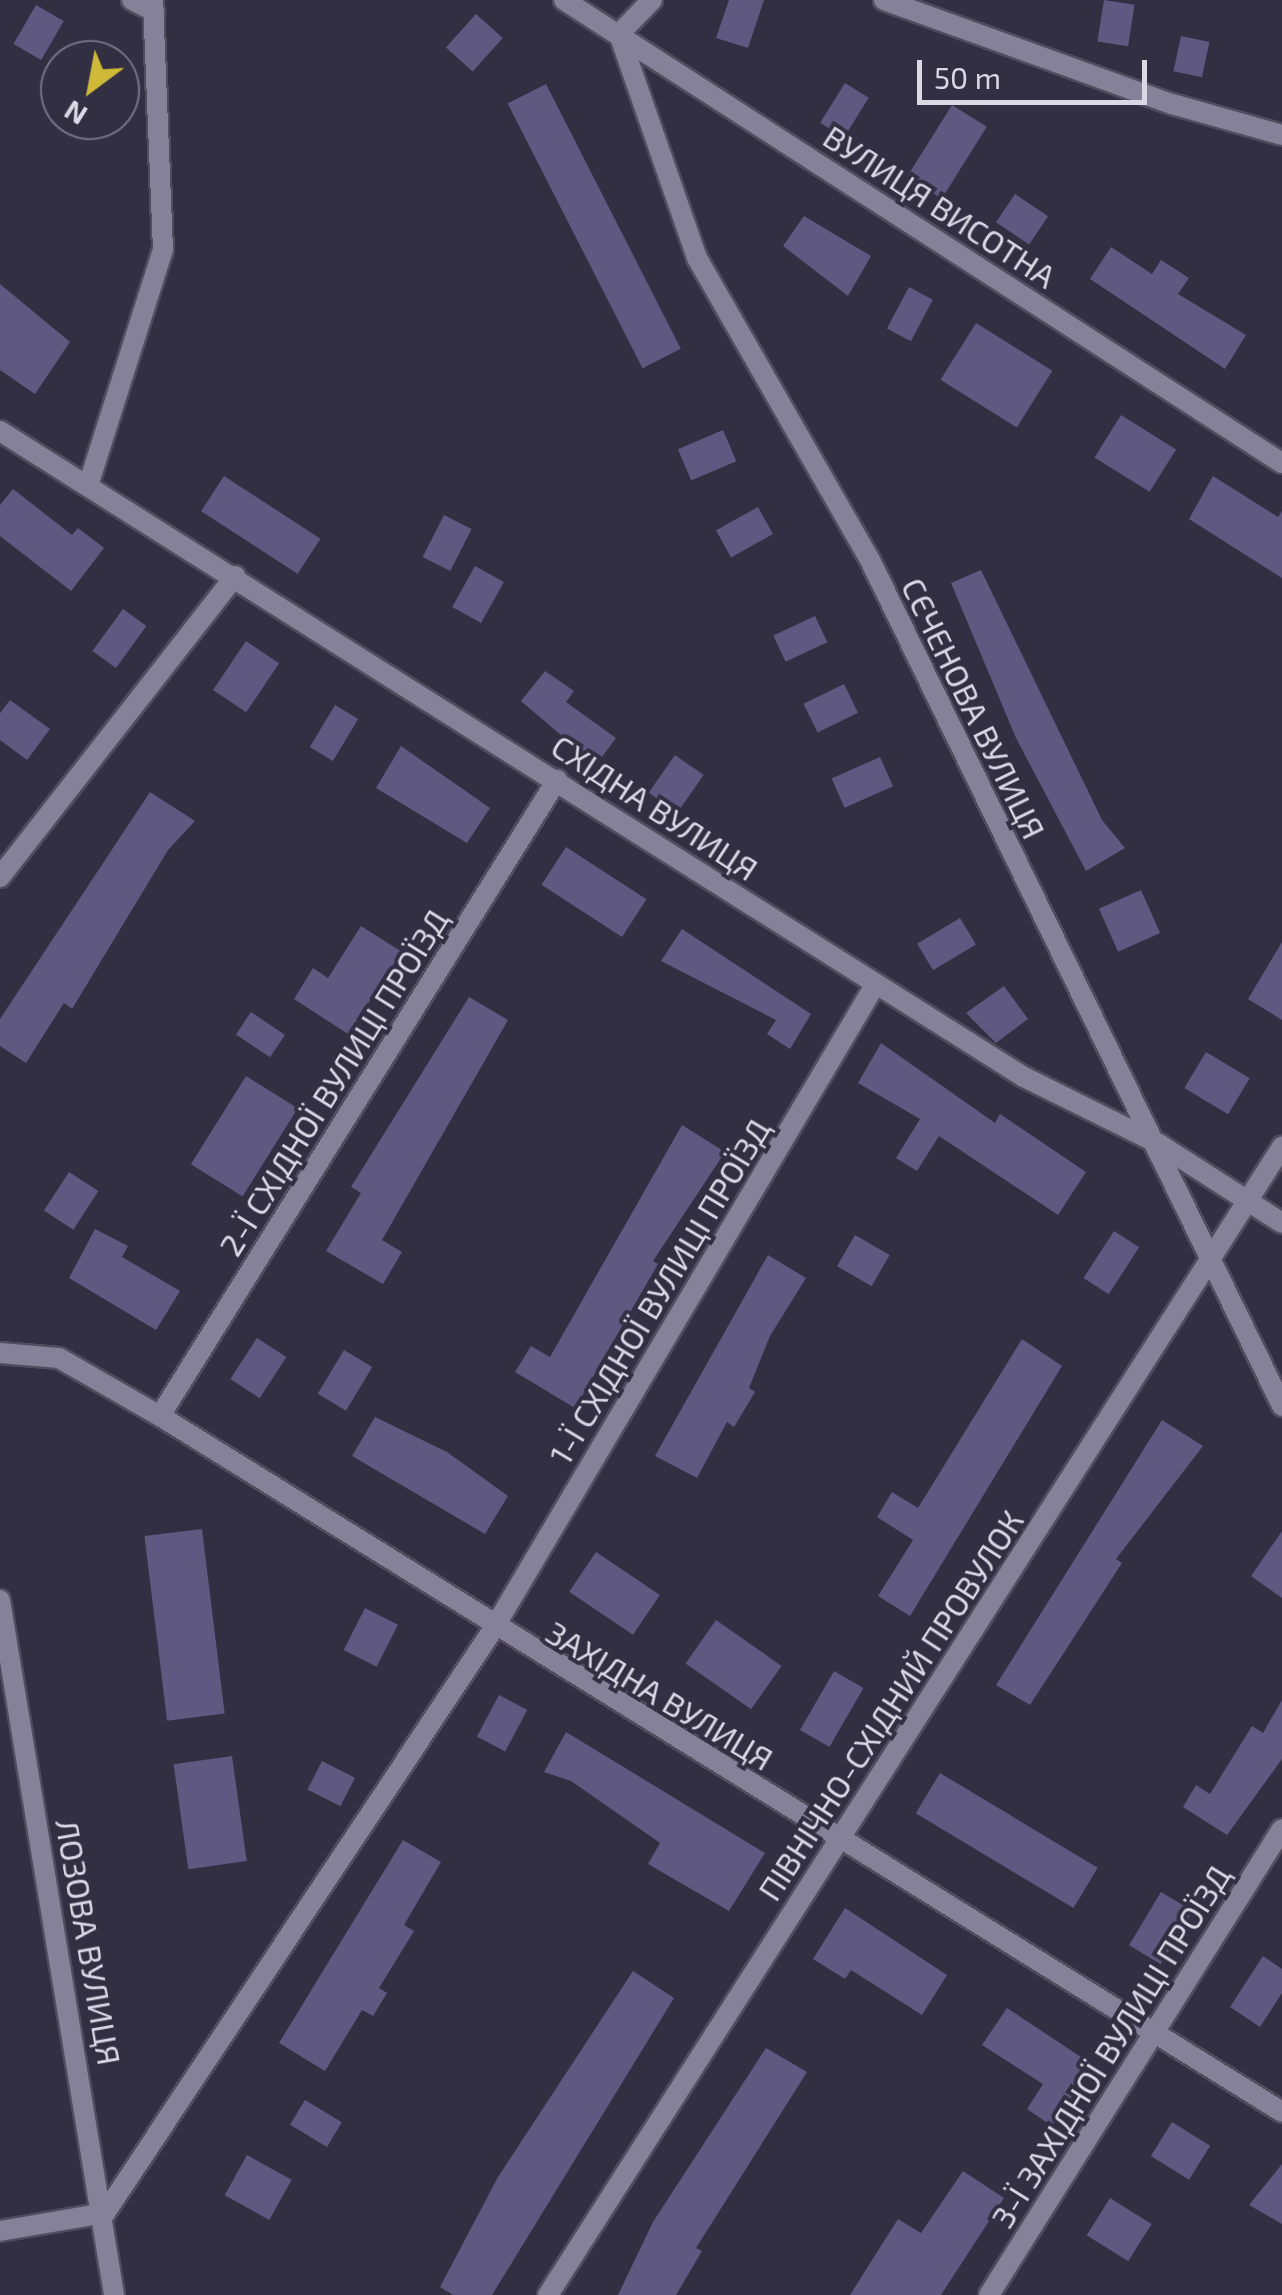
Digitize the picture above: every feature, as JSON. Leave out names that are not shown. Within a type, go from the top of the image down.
[{"type":"street","points":[[88,486],[163,250],[154,6],[132,0]]},
{"type":"street","name":"ВУЛИЦЯ ВИСОТНА","points":[[564,0],[1282,463]]},
{"type":"street","points":[[620,34],[652,0]]},
{"type":"street","points":[[884,0],[1172,104],[1282,135]]},
{"type":"street","name":"СЄЧЕНОВА ВУЛИЦЯ","points":[[620,34],[697,258],[870,560],[1146,1137],[1213,1254],[1282,1406]]},
{"type":"street","name":"СХІДНА ВУЛИЦЯ","points":[[0,432],[235,576],[1024,1078],[1146,1137],[1282,1223]]},
{"type":"street","points":[[0,877],[235,576]]},
{"type":"street","name":"2-Ї СХІДНОЇ ВУЛИЦІ ПРОЇЗД","points":[[160,1416],[558,780]]},
{"type":"street","name":"1-Ї СХІДНОЇ ВУЛИЦІ ПРОЇЗД","points":[[105,2213],[494,1628],[876,986]]},
{"type":"street","name":"ПІВНІЧНО-СХІДНИЙ ПРОВУЛОК","points":[[548,2295],[1282,1146]]},
{"type":"street","name":"ЗАХІДНА ВУЛИЦЯ","points":[[0,1353],[59,1358],[160,1416],[494,1628],[1157,2028],[1282,2112]]},
{"type":"street","name":"ЛОЗОВА ВУЛИЦЯ","points":[[0,1600],[105,2213],[114,2295]]},
{"type":"street","name":"3-Ї ЗАХІДНОЇ ВУЛИЦІ ПРОЇЗД","points":[[989,2295],[1282,1829]]},
{"type":"street","points":[[0,2231],[105,2213]]},
{"type":"building","points":[[729,0],[764,0],[748,48],[716,38]]},
{"type":"building","points":[[1104,0],[1135,5],[1128,46],[1097,41]]},
{"type":"building","points":[[36,5],[64,21],[53,40],[40,40],[40,59],[14,44]]},
{"type":"building","points":[[476,14],[503,38],[473,72],[446,47]]},
{"type":"building","points":[[1181,36],[1209,42],[1202,77],[1174,71]]},
{"type":"building","points":[[845,83],[869,98],[844,138],[820,123]]},
{"type":"building","points":[[546,84],[681,349],[643,368],[508,104]]},
{"type":"building","points":[[952,105],[987,127],[942,199],[907,177]]},
{"type":"building","points":[[1015,194],[1048,216],[1029,245],[996,222]]},
{"type":"building","points":[[804,216],[871,256],[848,296],[783,246]]},
{"type":"building","points":[[1111,247],[1152,274],[1161,260],[1189,278],[1178,294],[1246,335],[1225,369],[1090,279]]},
{"type":"building","points":[[0,284],[70,342],[35,394],[0,370]]},
{"type":"building","points":[[909,287],[933,300],[911,341],[887,328]]},
{"type":"building","points":[[976,323],[1052,371],[1017,428],[940,380]]},
{"type":"building","points":[[1121,415],[1176,449],[1150,492],[1095,457]]},
{"type":"building","points":[[723,430],[736,461],[691,480],[678,449]]},
{"type":"building","points":[[224,476],[320,539],[298,574],[201,511]]},
{"type":"building","points":[[1213,476],[1278,517],[1282,511],[1282,578],[1189,519]]},
{"type":"building","points":[[13,489],[72,535],[78,528],[104,548],[71,591],[0,536],[0,505]]},
{"type":"building","points":[[758,507],[773,534],[731,557],[716,530]]},
{"type":"building","points":[[444,515],[472,529],[450,571],[423,557]]},
{"type":"building","points":[[475,566],[504,582],[481,623],[452,607]]},
{"type":"building","points":[[981,570],[1102,820],[1125,848],[1086,871],[1016,738],[951,583]]},
{"type":"building","points":[[123,609],[146,626],[116,668],[92,651]]},
{"type":"building","points":[[815,616],[827,642],[786,662],[773,635]]},
{"type":"building","points":[[246,641],[279,663],[246,712],[213,690]]},
{"type":"building","points":[[545,671],[574,691],[566,702],[616,738],[596,765],[521,701]]},
{"type":"building","points":[[844,684],[858,713],[818,732],[804,704]]},
{"type":"building","points":[[10,700],[50,729],[27,760],[0,740],[0,713]]},
{"type":"building","points":[[335,705],[358,719],[333,761],[310,747]]},
{"type":"building","points":[[401,746],[490,808],[467,843],[376,788]]},
{"type":"building","points":[[675,755],[704,775],[677,813],[649,793]]},
{"type":"building","points":[[880,757],[893,786],[845,808],[832,779]]},
{"type":"building","points":[[150,792],[195,821],[168,850],[72,1009],[64,1003],[26,1063],[0,1046],[0,1019]]},
{"type":"building","points":[[566,847],[647,899],[622,937],[541,885]]},
{"type":"building","points":[[1141,890],[1160,933],[1118,952],[1099,909]]},
{"type":"building","points":[[960,918],[976,945],[933,970],[917,944]]},
{"type":"building","points":[[361,926],[402,952],[348,1034],[294,999],[313,968],[328,978]]},
{"type":"building","points":[[682,929],[811,1014],[790,1049],[767,1034],[776,1020],[661,961]]},
{"type":"building","points":[[1282,942],[1282,1020],[1248,999]]},
{"type":"building","points":[[1004,986],[1028,1019],[996,1043],[966,1013]]},
{"type":"building","points":[[469,997],[508,1020],[382,1240],[402,1252],[383,1284],[326,1251],[361,1193],[351,1187]]},
{"type":"building","points":[[251,1012],[285,1035],[270,1057],[236,1034]]},
{"type":"building","points":[[881,1043],[995,1123],[1000,1114],[1086,1172],[1058,1215],[939,1136],[917,1171],[896,1158],[920,1119],[858,1083]]},
{"type":"building","points":[[1206,1052],[1250,1078],[1228,1114],[1184,1088]]},
{"type":"building","points":[[246,1076],[298,1108],[243,1197],[191,1164]]},
{"type":"building","points":[[682,1125],[725,1152],[653,1261],[658,1264],[575,1408],[515,1372],[531,1346],[550,1357]]},
{"type":"building","points":[[69,1172],[98,1191],[73,1230],[44,1211]]},
{"type":"building","points":[[95,1229],[128,1246],[122,1257],[180,1291],[156,1330],[69,1278]]},
{"type":"building","points":[[1114,1231],[1139,1247],[1109,1294],[1084,1278]]},
{"type":"building","points":[[855,1235],[890,1255],[872,1286],[837,1266]]},
{"type":"building","points":[[768,1255],[806,1278],[770,1336],[749,1388],[755,1392],[734,1427],[727,1422],[697,1478],[655,1456]]},
{"type":"building","points":[[257,1338],[286,1357],[260,1398],[230,1379]]},
{"type":"building","points":[[1022,1339],[1062,1366],[910,1616],[878,1596],[913,1540],[877,1517],[892,1492],[918,1508]]},
{"type":"building","points":[[344,1350],[372,1367],[346,1411],[318,1394]]},
{"type":"building","points":[[375,1417],[447,1452],[508,1496],[485,1534],[352,1456]]},
{"type":"building","points":[[1162,1420],[1203,1446],[1116,1559],[1122,1563],[1030,1705],[996,1685]]},
{"type":"building","points":[[202,1529],[225,1714],[167,1721],[144,1536]]},
{"type":"building","points":[[1282,1531],[1282,1598],[1251,1576]]},
{"type":"building","points":[[596,1552],[660,1595],[633,1635],[569,1592]]},
{"type":"building","points":[[365,1608],[398,1625],[377,1667],[344,1650]]},
{"type":"building","points":[[716,1620],[782,1666],[751,1709],[686,1663]]},
{"type":"building","points":[[834,1671],[863,1688],[829,1747],[800,1730]]},
{"type":"building","points":[[499,1695],[527,1710],[505,1752],[477,1736]]},
{"type":"building","points":[[1282,1700],[1282,1759],[1227,1835],[1183,1807],[1196,1785],[1210,1794],[1252,1726],[1263,1733]]},
{"type":"building","points":[[566,1732],[765,1853],[729,1911],[648,1864],[660,1843],[571,1781],[544,1772]]},
{"type":"building","points":[[232,1756],[247,1861],[188,1869],[174,1764]]},
{"type":"building","points":[[322,1761],[355,1778],[340,1806],[307,1790]]},
{"type":"building","points":[[940,1773],[1098,1868],[1074,1908],[916,1813]]},
{"type":"building","points":[[403,1840],[441,1862],[404,1925],[414,1931],[379,1988],[387,1993],[373,2016],[362,2010],[325,2071],[279,2043]]},
{"type":"building","points":[[1161,1892],[1193,1911],[1161,1964],[1129,1945]]},
{"type":"building","points":[[845,1908],[947,1975],[922,2015],[851,1970],[845,1979],[813,1959]]},
{"type":"building","points":[[1263,1956],[1282,1969],[1282,1993],[1260,2027],[1230,2007]]},
{"type":"building","points":[[633,1971],[674,1998],[492,2295],[453,2295],[440,2287],[498,2177]]},
{"type":"building","points":[[1007,2008],[1093,2065],[1052,2126],[1027,2109],[1043,2084],[982,2045]]},
{"type":"building","points":[[766,2048],[807,2072],[696,2248],[702,2251],[676,2295],[618,2295],[653,2222]]},
{"type":"building","points":[[305,2100],[342,2122],[327,2147],[290,2125]]},
{"type":"building","points":[[1172,2122],[1210,2146],[1189,2180],[1151,2156]]},
{"type":"building","points":[[247,2155],[292,2180],[269,2220],[225,2195]]},
{"type":"building","points":[[1282,2164],[1282,2224],[1249,2205]]},
{"type":"building","points":[[963,2171],[1004,2198],[941,2295],[850,2295],[898,2219],[921,2233]]},
{"type":"building","points":[[1110,2198],[1152,2224],[1128,2261],[1087,2235]]}]
